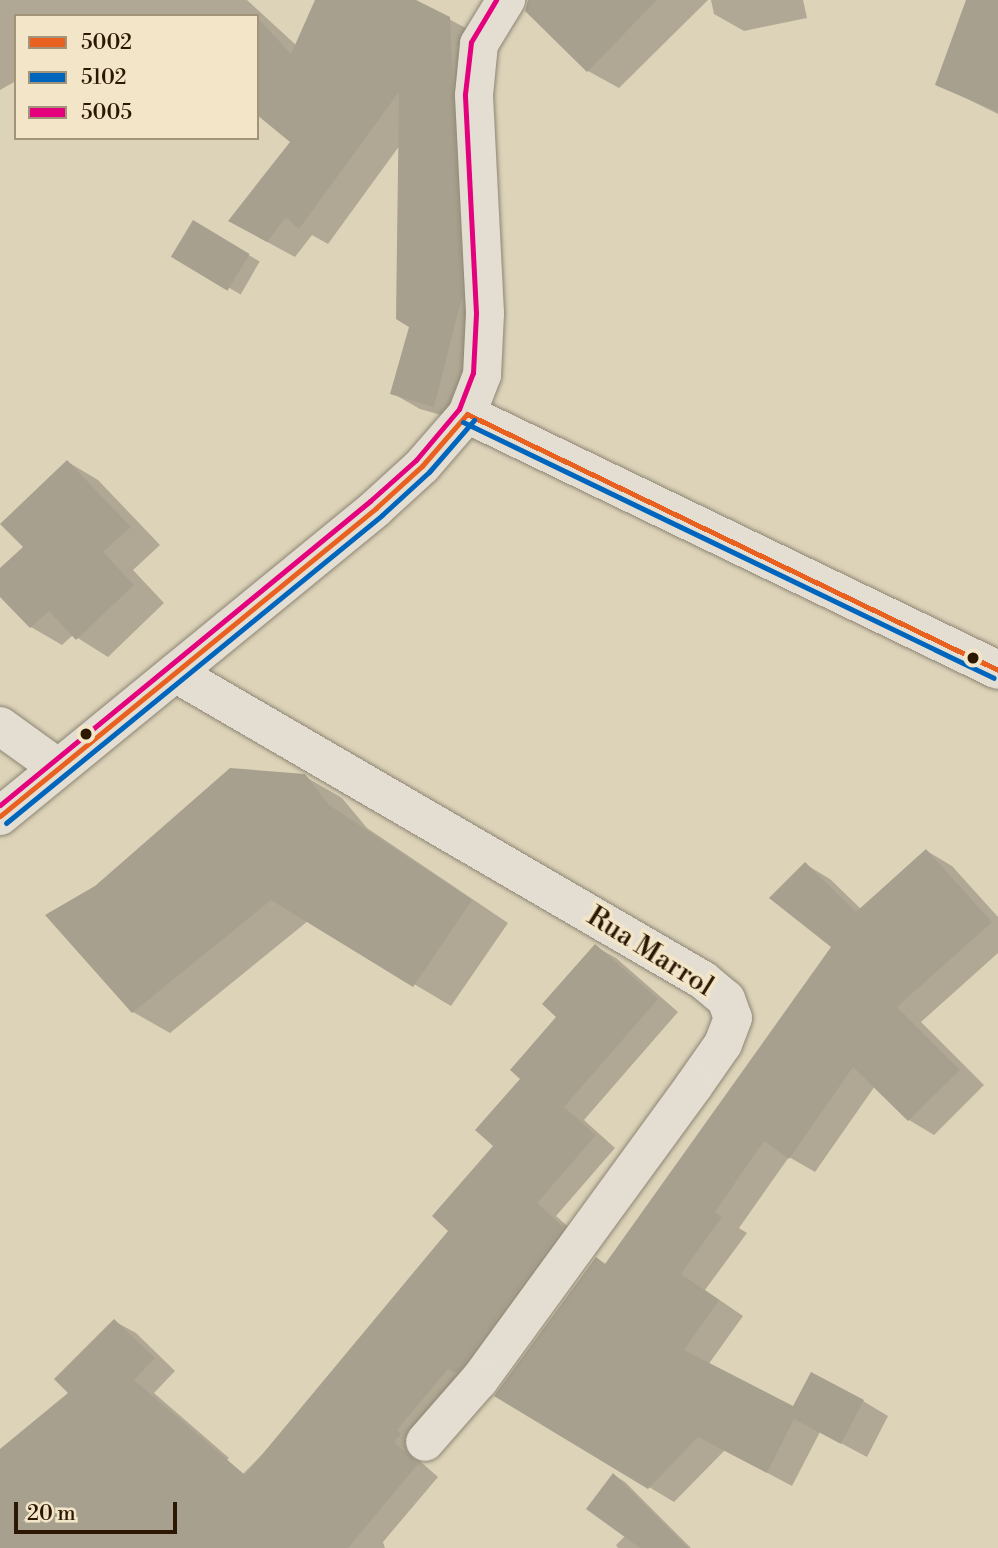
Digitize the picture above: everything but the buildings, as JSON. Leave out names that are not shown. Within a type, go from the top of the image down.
[{"type":"street","points":[[0,816],[315,554],[376,508],[422,466],[467,414],[482,375],[485,313],[474,95],[479,44],[506,0]]},
{"type":"street","points":[[467,414],[998,670]]},
{"type":"street","name":"Rua Marrol","points":[[175,673],[703,979],[726,999],[733,1018],[723,1044],[693,1087],[479,1380],[425,1442]]},
{"type":"street","points":[[0,726],[57,767]]},
{"type":"transit line","name":"5005","points":[[0,805],[370,501],[416,460],[459,409],[473,373],[476,313],[465,94],[471,42],[496,0]]},
{"type":"transit line","name":"5002","points":[[467,414],[998,670]]},
{"type":"transit line","name":"5002","points":[[0,816],[376,508],[422,466],[467,414]]},
{"type":"transit line","name":"5102","points":[[6,823],[382,515],[429,472],[474,420]]},
{"type":"transit line","name":"5102","points":[[463,422],[994,678]]}]
